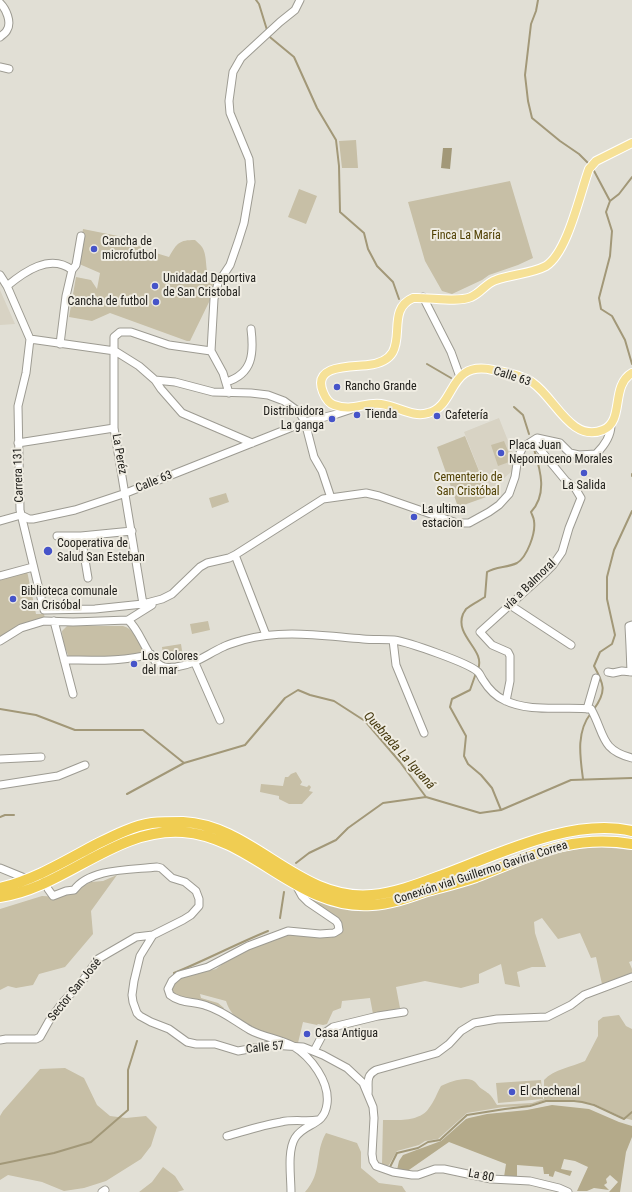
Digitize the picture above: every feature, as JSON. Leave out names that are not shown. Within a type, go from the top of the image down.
[{"type":"highway","name":"Conexión vial Guillermo Gaviria Correa","points":[[0,888],[27,879],[115,835],[151,823],[185,822],[208,827],[233,836],[317,886],[342,894],[356,895],[385,893],[421,883],[531,842],[574,831],[608,828],[632,831]]},
{"type":"highway","name":"Conexión vial Guillermo Gaviria Correa","points":[[0,897],[34,887],[62,875],[125,842],[160,832],[196,833],[228,844],[296,885],[320,897],[334,902],[357,905],[375,905],[404,899],[475,877],[524,858],[564,845],[589,841],[609,841],[632,844]]},
{"type":"main road","points":[[460,377],[438,409],[428,413],[418,414],[380,404],[368,404],[352,409],[332,405],[327,401],[321,383],[323,377],[335,368],[375,364],[384,361],[391,356],[394,351],[398,319],[401,309],[408,300],[423,297],[450,300],[472,297],[494,280],[535,271],[547,265],[556,256],[569,230],[592,166],[610,154],[632,143]]},
{"type":"main road","name":"Calle 63","points":[[460,377],[469,371],[480,368],[492,369],[514,375],[532,381],[543,390],[564,418],[581,431],[603,430],[611,425]]},
{"type":"main road","points":[[611,425],[622,383],[625,377],[632,373]]},
{"type":"street","points":[[229,393],[226,382],[211,352],[214,299],[218,283],[230,265],[238,242],[244,223],[251,182],[249,159],[230,113],[229,101],[233,72],[241,58],[295,10],[300,0]]},
{"type":"street","points":[[0,3],[7,13],[9,22],[8,30],[0,37]]},
{"type":"street","points":[[0,67],[9,68]]},
{"type":"street","points":[[60,344],[66,296],[72,270],[76,264],[81,236]]},
{"type":"street","points":[[7,286],[26,272],[44,264],[67,266],[72,270]]},
{"type":"street","points":[[0,275],[7,286],[30,339],[115,351],[139,366],[155,380],[182,413],[252,443]]},
{"type":"street","points":[[423,297],[451,352],[460,377]]},
{"type":"street","points":[[226,382],[236,379],[242,374],[248,365],[253,353],[251,329]]},
{"type":"street","name":"La Peréz","points":[[143,604],[126,493],[114,428],[114,337],[120,332],[131,332],[145,338],[179,347],[211,352]]},
{"type":"street","name":"Carrera 131","points":[[30,339],[26,374],[18,406],[18,443],[21,515],[33,567],[44,610],[96,608]]},
{"type":"street","points":[[155,380],[176,382],[213,392],[268,395],[284,401],[295,409],[305,422],[314,457],[322,472],[331,498]]},
{"type":"street","name":"Calle 63","points":[[0,521],[21,515],[29,519],[75,510],[126,493],[305,422],[352,409]]},
{"type":"street","points":[[0,640],[34,624],[54,621],[128,620],[172,594],[200,567],[207,563],[229,558],[235,555],[323,499],[366,493],[379,496],[457,523],[469,523],[499,506],[509,494],[515,477],[518,458],[523,447],[537,438],[560,443],[570,453],[579,455],[596,454],[604,446],[609,436],[611,425]]},
{"type":"street","points":[[18,443],[114,428]]},
{"type":"street","name":"vía a Balmoral","points":[[506,701],[507,689],[510,681],[510,656],[508,652],[492,645],[481,633],[481,630],[543,575],[562,552],[581,498],[575,488],[566,481],[532,441]]},
{"type":"street","points":[[57,536],[81,536],[132,531]]},
{"type":"street","points":[[81,536],[88,578]]},
{"type":"street","points":[[235,555],[266,635]]},
{"type":"street","points":[[0,576],[33,567]]},
{"type":"street","points":[[96,621],[96,608],[143,604],[162,599]]},
{"type":"street","points":[[510,605],[572,645]]},
{"type":"street","points":[[128,620],[136,629],[156,662],[167,668],[195,663],[224,646],[266,635],[287,633],[405,642],[459,662],[476,670],[491,691],[506,701],[519,705],[536,707],[591,709],[596,718],[604,741],[612,750],[632,758]]},
{"type":"street","points":[[54,621],[73,694]]},
{"type":"street","points":[[608,672],[632,672],[629,626],[632,625]]},
{"type":"street","points":[[393,640],[396,665],[424,733]]},
{"type":"street","points":[[64,660],[116,660],[136,658],[151,654]]},
{"type":"street","points":[[195,663],[220,720]]},
{"type":"street","points":[[587,709],[596,678]]},
{"type":"street","points":[[0,759],[41,757]]},
{"type":"street","points":[[0,785],[58,776],[85,765]]},
{"type":"street","points":[[48,889],[53,896],[66,890],[74,890],[78,884],[104,872],[157,867],[161,868],[172,878],[185,882],[196,891],[199,899],[198,906],[191,915],[153,936]]},
{"type":"street","points":[[0,868],[27,879]]},
{"type":"street","points":[[291,1192],[291,1153],[293,1143],[299,1133],[323,1117],[326,1111],[328,1098],[322,1077],[306,1056],[292,1046],[252,1031],[210,1006],[178,1000],[170,995],[168,989],[172,981],[179,975],[208,967],[238,951],[288,931],[320,934],[337,932],[339,927],[336,921],[308,902],[302,896],[296,885]]},
{"type":"street","name":"Calle 57","points":[[153,936],[140,956],[134,980],[132,995],[137,1012],[151,1022],[168,1030],[187,1042],[196,1044],[216,1044],[238,1051],[271,1046],[303,1046],[336,1062],[353,1073],[362,1083],[368,1094]]},
{"type":"street","name":"Sector San José","points":[[2,1038],[36,1039],[40,1037],[49,1021],[63,1002],[81,983],[98,959],[136,937],[153,936]]},
{"type":"street","points":[[368,1094],[369,1077],[371,1073],[376,1070],[437,1053],[449,1044],[461,1031],[474,1023],[497,1019],[546,1017],[571,1005],[584,994],[632,977]]},
{"type":"street","points":[[314,1051],[323,1034],[333,1027],[378,1016],[404,1012]]},
{"type":"street","name":"La 80","points":[[368,1094],[373,1107],[374,1118],[372,1161],[376,1166],[393,1172],[412,1176],[436,1169],[444,1169],[491,1179],[534,1182],[559,1188],[568,1192]]},
{"type":"street","points":[[227,1136],[264,1125],[296,1120],[320,1119]]},
{"type":"shaded area","points":[[443,148],[452,148],[450,169],[441,168]]},
{"type":"shaded area","points":[[0,290],[15,324],[0,325]]},
{"type":"shaded area","points":[[499,418],[514,456],[512,471],[488,493],[464,432]]},
{"type":"shaded area","points":[[552,1105],[589,1109],[632,1126],[632,1137],[626,1152],[620,1192],[609,1192],[618,1182],[610,1175],[606,1179],[607,1183],[604,1185],[609,1190],[594,1188],[587,1191],[577,1191],[588,1167],[575,1161],[564,1159],[561,1169],[572,1171],[570,1176],[555,1171],[553,1177],[549,1176],[549,1174],[544,1174],[543,1167],[517,1165],[517,1177],[504,1177],[506,1164],[449,1142],[406,1172],[397,1170],[399,1161],[403,1155],[441,1141],[466,1119],[487,1114],[527,1110]]},
{"type":"green space","points":[[356,140],[358,168],[342,168],[339,141]]},
{"type":"green space","name":"Finca La María","points":[[510,181],[533,258],[489,275],[482,280],[452,294],[442,291],[425,261],[408,202]]},
{"type":"green space","points":[[299,189],[317,196],[306,224],[288,217]]},
{"type":"green space","name":"Unidadad Deportiva de San Cristobal","points":[[83,229],[123,237],[146,250],[169,257],[179,243],[185,241],[195,240],[202,247],[208,275],[213,284],[210,300],[190,341],[110,313],[92,321],[69,317],[76,277],[91,280],[97,289],[100,273],[77,263]]},
{"type":"green space","name":"Cementerio de San Cristóbal","points":[[465,436],[489,496],[458,507],[437,447]]},
{"type":"green space","name":"Placa Juan Nepomuceno Morales","points":[[504,441],[512,461],[498,466],[491,445]]},
{"type":"green space","points":[[226,493],[229,502],[212,508],[209,498]]},
{"type":"green space","points":[[27,571],[36,614],[44,614],[46,624],[20,628],[0,639],[0,578]]},
{"type":"green space","points":[[208,621],[210,630],[192,634],[190,624]]},
{"type":"green space","points":[[67,626],[127,627],[137,638],[143,648],[138,656],[70,660],[63,642],[62,631]]},
{"type":"green space","points":[[181,644],[183,657],[164,660],[162,647]]},
{"type":"green space","points":[[296,772],[302,782],[300,785],[307,787],[309,785],[311,787],[309,791],[313,792],[302,804],[289,804],[279,799],[279,796],[260,792],[261,784],[283,786],[285,777],[288,777]]},
{"type":"green space","points":[[601,847],[632,850],[632,961],[629,962],[632,969],[632,976],[602,984],[596,957],[591,958],[580,933],[558,939],[542,918],[534,922],[535,933],[546,967],[532,967],[517,972],[520,987],[505,984],[501,964],[479,974],[479,983],[461,988],[425,981],[396,987],[400,1008],[373,1014],[370,998],[342,1001],[341,1008],[333,1011],[327,1024],[317,1025],[303,1022],[298,1043],[285,1042],[271,1034],[244,1023],[233,1014],[226,1001],[200,994],[201,998],[218,1003],[224,1008],[223,1011],[211,1003],[183,998],[174,993],[174,983],[180,978],[216,969],[233,956],[287,935],[330,938],[343,931],[342,923],[339,918],[321,908],[307,897],[328,905],[351,910],[366,911],[387,909],[554,854]]},
{"type":"green space","points":[[117,875],[91,911],[93,934],[65,967],[39,974],[33,985],[16,988],[8,986],[0,990],[0,909],[42,896],[61,897],[91,882],[103,881]]},
{"type":"green space","points":[[619,1015],[626,1026],[632,1029],[632,1120],[624,1118],[594,1104],[574,1100],[546,1100],[527,1106],[503,1107],[467,1113],[438,1139],[425,1141],[419,1145],[397,1151],[389,1165],[385,1167],[382,1164],[383,1120],[408,1119],[420,1116],[431,1106],[441,1086],[468,1079],[474,1081],[491,1096],[497,1105],[532,1103],[544,1099],[544,1080],[553,1073],[585,1061],[598,1036],[598,1021],[603,1017]]},
{"type":"green space","points":[[65,1068],[84,1078],[97,1105],[110,1116],[126,1118],[146,1116],[157,1127],[151,1146],[141,1159],[106,1181],[84,1188],[64,1191],[42,1182],[8,1175],[0,1180],[0,1116],[40,1069]]},
{"type":"green space","name":"El chechenal","points":[[541,1080],[543,1099],[498,1103],[496,1083]]},
{"type":"green space","points":[[326,1133],[357,1143],[361,1152],[361,1168],[379,1183],[402,1186],[406,1192],[305,1192],[311,1185],[314,1177],[322,1140]]},
{"type":"green space","points":[[163,1167],[175,1176],[184,1190],[177,1192],[139,1192],[152,1182]]},
{"type":"waterway","points":[[256,0],[259,4],[267,30]]},
{"type":"waterway","points":[[538,0],[531,24],[525,75],[528,101],[532,118],[560,141],[579,154],[590,165]]},
{"type":"waterway","points":[[269,36],[294,57],[317,108],[336,140],[339,166],[340,212],[364,233],[368,249],[377,266],[393,282],[399,299]]},
{"type":"waterway","points":[[593,169],[610,201]]},
{"type":"waterway","points":[[632,177],[619,194],[610,201],[606,212],[612,231],[610,256],[599,298],[601,309],[612,316],[625,340],[632,364]]},
{"type":"waterway","points":[[427,364],[451,378]]},
{"type":"waterway","points":[[514,407],[523,415],[529,434]]},
{"type":"waterway","points":[[478,669],[478,655],[466,636],[461,622],[463,614],[468,607],[485,597],[487,572],[517,563],[524,556],[530,544],[534,532],[534,519],[531,512],[536,505],[541,489],[540,473],[534,449]]},
{"type":"waterway","points":[[594,709],[601,697],[603,688],[594,666],[600,652],[612,644],[615,635],[607,599],[607,577],[614,550],[632,511]]},
{"type":"waterway","points":[[476,673],[470,690],[452,699],[450,707],[466,736],[464,756],[468,764],[481,775],[492,788],[501,810]]},
{"type":"waterway","name":"Quebrada La Iguaná","points":[[0,709],[36,715],[75,730],[143,730],[184,763],[245,745],[285,698],[298,690],[310,695],[334,701],[365,721],[400,762],[426,797],[480,813],[501,810],[571,780],[632,778]]},
{"type":"waterway","points":[[583,779],[580,744],[583,728],[591,713]]},
{"type":"waterway","points":[[127,794],[184,763]]},
{"type":"waterway","points":[[296,863],[309,853],[336,840],[348,828],[383,803],[426,797]]},
{"type":"waterway","points":[[0,817],[5,815],[14,815]]},
{"type":"waterway","points":[[280,918],[284,892]]},
{"type":"waterway","points":[[174,973],[268,931]]},
{"type":"waterway","points":[[0,1164],[54,1153],[91,1142],[128,1110],[128,1070],[137,1041]]},
{"type":"waterway","points":[[390,1167],[397,1153],[418,1148],[428,1142],[440,1140],[467,1115],[530,1106],[546,1101],[582,1102],[594,1105],[624,1119],[632,1112]]},
{"type":"place","name":"Cancha de microfutbol","points":[[94,249]]},
{"type":"place","name":"Unidadad Deportiva de San Cristobal","points":[[155,286]]},
{"type":"place","name":"Cancha de futbol","points":[[156,302]]},
{"type":"place","name":"Rancho Grande","points":[[337,387]]},
{"type":"place","name":"Tienda","points":[[357,415]]},
{"type":"place","name":"Cafetería","points":[[437,416]]},
{"type":"place","name":"Distribuidora La ganga","points":[[332,419]]},
{"type":"place","name":"Placa Juan Nepomuceno Morales","points":[[501,453]]},
{"type":"place","name":"La Salida","points":[[584,473]]},
{"type":"place","name":"La ultima estacion","points":[[414,517]]},
{"type":"place","name":"Cooperativa de Salud San Esteban","points":[[48,551]]},
{"type":"place","name":"Biblioteca comunale San Crisóbal","points":[[13,599]]},
{"type":"place","name":"Los Colores del mar","points":[[134,664]]},
{"type":"place","name":"Casa Antigua","points":[[307,1034]]},
{"type":"place","name":"El chechenal","points":[[512,1092]]}]
